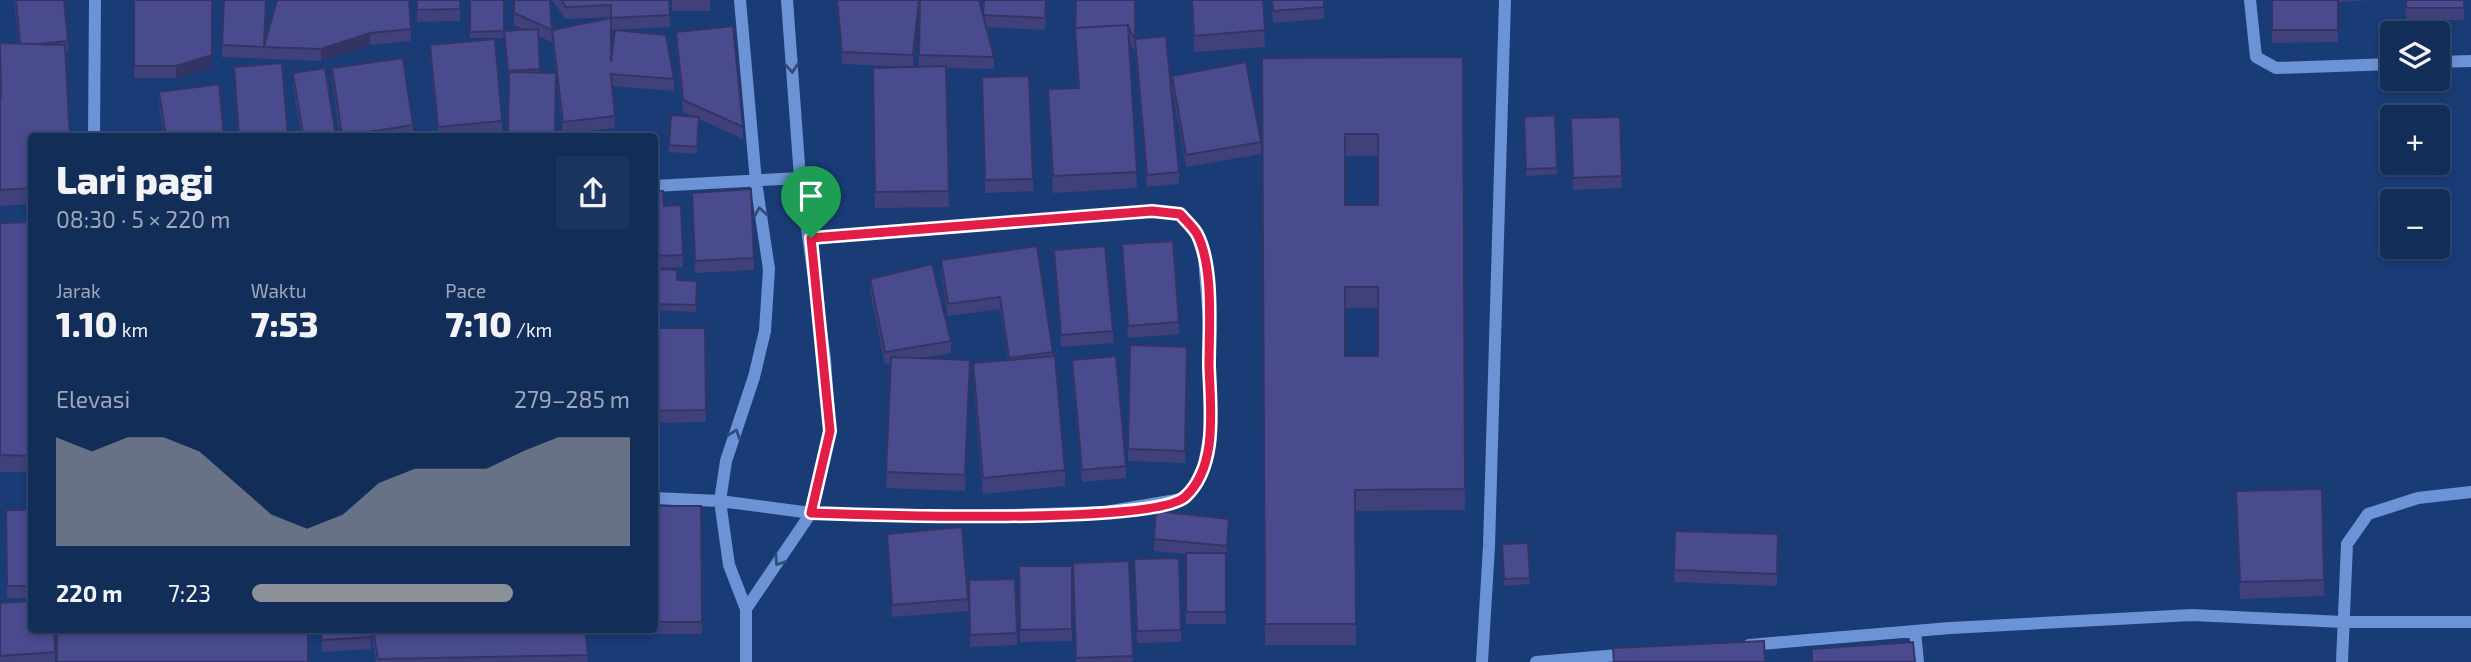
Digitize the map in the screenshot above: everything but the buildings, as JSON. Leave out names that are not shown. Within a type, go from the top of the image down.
[{"type":"street","points":[[94,133],[95,0]]},
{"type":"street","points":[[740,0],[756,182],[769,269],[765,331],[754,376],[726,461],[720,501],[729,565],[746,609],[746,662]]},
{"type":"street","points":[[746,609],[811,513],[830,431],[811,238],[800,178],[788,0]]},
{"type":"street","points":[[1482,662],[1489,533],[1505,0]]},
{"type":"street","points":[[2250,0],[2256,57],[2276,68],[2380,64]]},
{"type":"street","points":[[2450,62],[2471,61]]},
{"type":"street","points":[[658,186],[800,178]]},
{"type":"street","points":[[658,498],[720,501],[811,513],[1025,516],[1105,512],[1170,502],[1182,499],[1193,488],[1204,465],[1210,431],[1209,321],[1204,258],[1197,234],[1180,214],[1152,211],[811,238]]},
{"type":"street","points":[[2342,662],[2347,544],[2368,514],[2418,498],[2471,492]]},
{"type":"street","points":[[1739,645],[1914,631],[2192,615],[2343,622],[2471,622]]},
{"type":"street","points":[[1914,631],[1918,662]]},
{"type":"street","points":[[1536,662],[1644,653]]},
{"type":"route","points":[[1152,211],[1180,214],[1197,234],[1204,258],[1209,321],[1210,431],[1204,465],[1193,488],[1182,499],[1105,512],[950,517],[811,513],[830,431],[811,238],[1152,211]]}]
